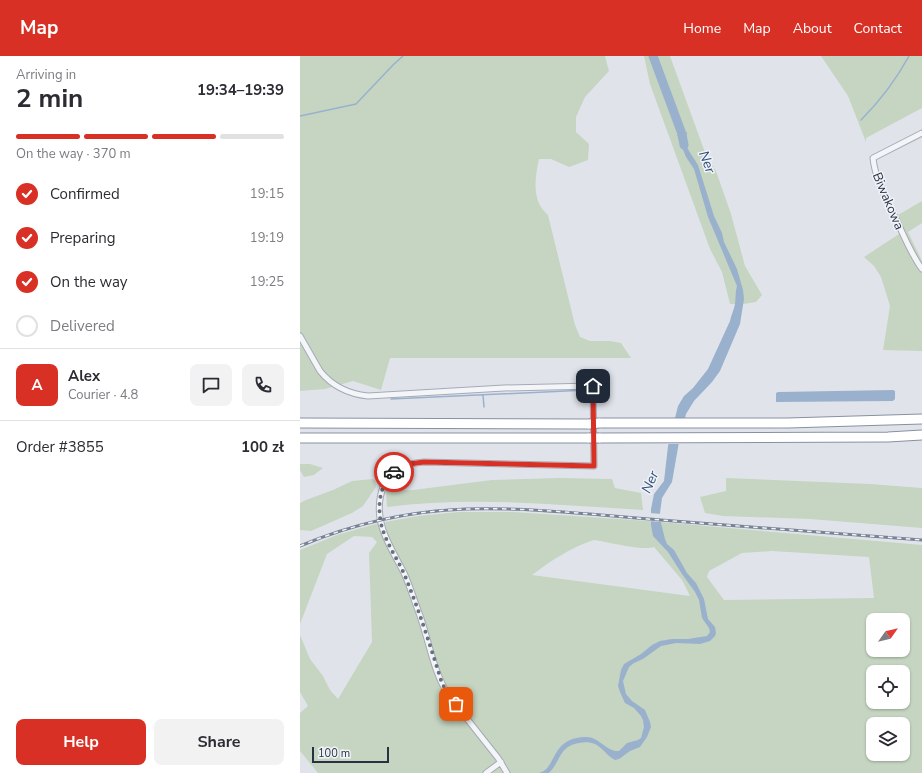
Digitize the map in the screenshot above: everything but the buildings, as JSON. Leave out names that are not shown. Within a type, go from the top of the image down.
[{"type":"highway","points":[[300,423],[788,424],[922,420]]},
{"type":"highway","points":[[300,438],[696,438],[880,437],[922,435]]},
{"type":"street","name":"Biwakowa","points":[[922,133],[873,158],[874,167],[887,200],[914,258],[922,269]]},
{"type":"street","points":[[300,336],[320,371],[331,382],[350,392],[368,396],[504,388],[593,386],[594,466],[424,462],[409,464],[398,469],[392,473],[382,489],[380,517],[384,531],[405,574],[441,680],[445,689],[501,762],[506,773]]},
{"type":"street","points":[[486,773],[501,762]]},
{"type":"green space","points":[[300,56],[605,56],[609,71],[585,97],[576,117],[576,132],[589,144],[588,160],[569,167],[551,159],[539,159],[536,174],[536,189],[539,203],[548,215],[575,325],[580,337],[590,341],[610,341],[621,343],[631,358],[390,358],[381,390],[353,381],[325,389],[300,391]]},
{"type":"green space","points":[[644,56],[670,56],[707,158],[716,171],[731,214],[745,266],[762,295],[756,302],[730,304],[722,272],[710,249],[650,84]]},
{"type":"green space","points":[[821,56],[922,56],[922,108],[866,138],[866,142],[848,96]]},
{"type":"green space","points":[[922,201],[922,223],[908,232],[922,261],[922,351],[883,350],[890,306],[881,277],[874,266],[864,257],[902,232],[898,215]]},
{"type":"green space","points":[[300,464],[310,464],[323,468],[314,475],[304,477],[300,470]]},
{"type":"green space","points":[[559,478],[612,479],[615,488],[641,493],[643,510],[515,502],[451,502],[387,507],[386,491],[413,490],[492,480]]},
{"type":"green space","points":[[726,478],[870,484],[922,488],[922,528],[810,519],[723,516],[705,513],[700,497],[726,491]]},
{"type":"green space","points":[[373,479],[376,487],[363,506],[352,513],[311,531],[300,530],[300,503],[352,481]]},
{"type":"green space","points":[[459,512],[513,512],[649,521],[922,545],[922,773],[318,773],[300,751],[300,713],[308,706],[300,692],[300,635],[310,659],[323,676],[330,690],[338,699],[372,642],[369,553],[377,542],[372,537],[354,536],[327,554],[300,624],[300,550],[337,535],[379,523],[386,541],[390,540],[385,528],[385,522],[418,516]],"holes":[[[594,540],[633,547],[654,547],[682,580],[690,596],[532,575],[577,546]],[[772,551],[869,557],[874,598],[724,600],[707,577],[709,571],[742,553]]]},
{"type":"water","points":[[687,132],[685,142],[698,165],[714,216],[737,269],[744,299],[740,324],[720,371],[694,401],[686,414],[679,442],[672,482],[662,498],[660,513],[661,523],[667,544],[674,550],[687,573],[696,583],[704,599],[708,619],[715,627],[716,633],[710,641],[700,644],[676,643],[661,646],[629,667],[623,681],[626,694],[632,701],[645,710],[651,727],[647,737],[640,747],[615,760],[595,744],[585,742],[579,743],[568,747],[564,751],[549,773],[539,773],[549,766],[560,748],[566,742],[574,739],[590,737],[614,751],[619,751],[627,743],[641,738],[644,727],[643,720],[634,708],[625,703],[618,686],[621,670],[624,664],[660,641],[707,636],[710,632],[702,618],[699,600],[695,592],[668,552],[653,536],[651,525],[651,509],[654,494],[664,481],[668,446],[678,406],[684,396],[693,388],[708,369],[730,321],[735,304],[737,286],[708,217],[694,169],[686,157],[677,135]]},
{"type":"water","points":[[895,391],[895,399],[893,401],[776,402],[776,393],[778,392]]},
{"type":"pier","points":[[673,418],[687,418],[681,444],[666,444]]},
{"type":"pier","points":[[649,513],[662,514],[663,522],[648,521]]},
{"type":"waterway","points":[[300,116],[356,104],[403,56]]},
{"type":"waterway","name":"Ner","points":[[653,56],[682,134],[684,145]]},
{"type":"waterway","points":[[861,120],[887,90],[909,56]]},
{"type":"waterway","points":[[391,399],[587,390],[590,399]]},
{"type":"waterway","points":[[483,395],[484,407]]},
{"type":"railway","points":[[300,546],[340,531],[381,520],[445,510],[466,509],[514,509],[563,512],[922,540]]},
{"type":"way so far","points":[[394,472],[382,489],[380,517],[384,534],[405,574],[441,680],[449,696],[456,704]]},
{"type":"route","points":[[394,472],[409,464],[424,462],[594,466],[593,386]]}]
